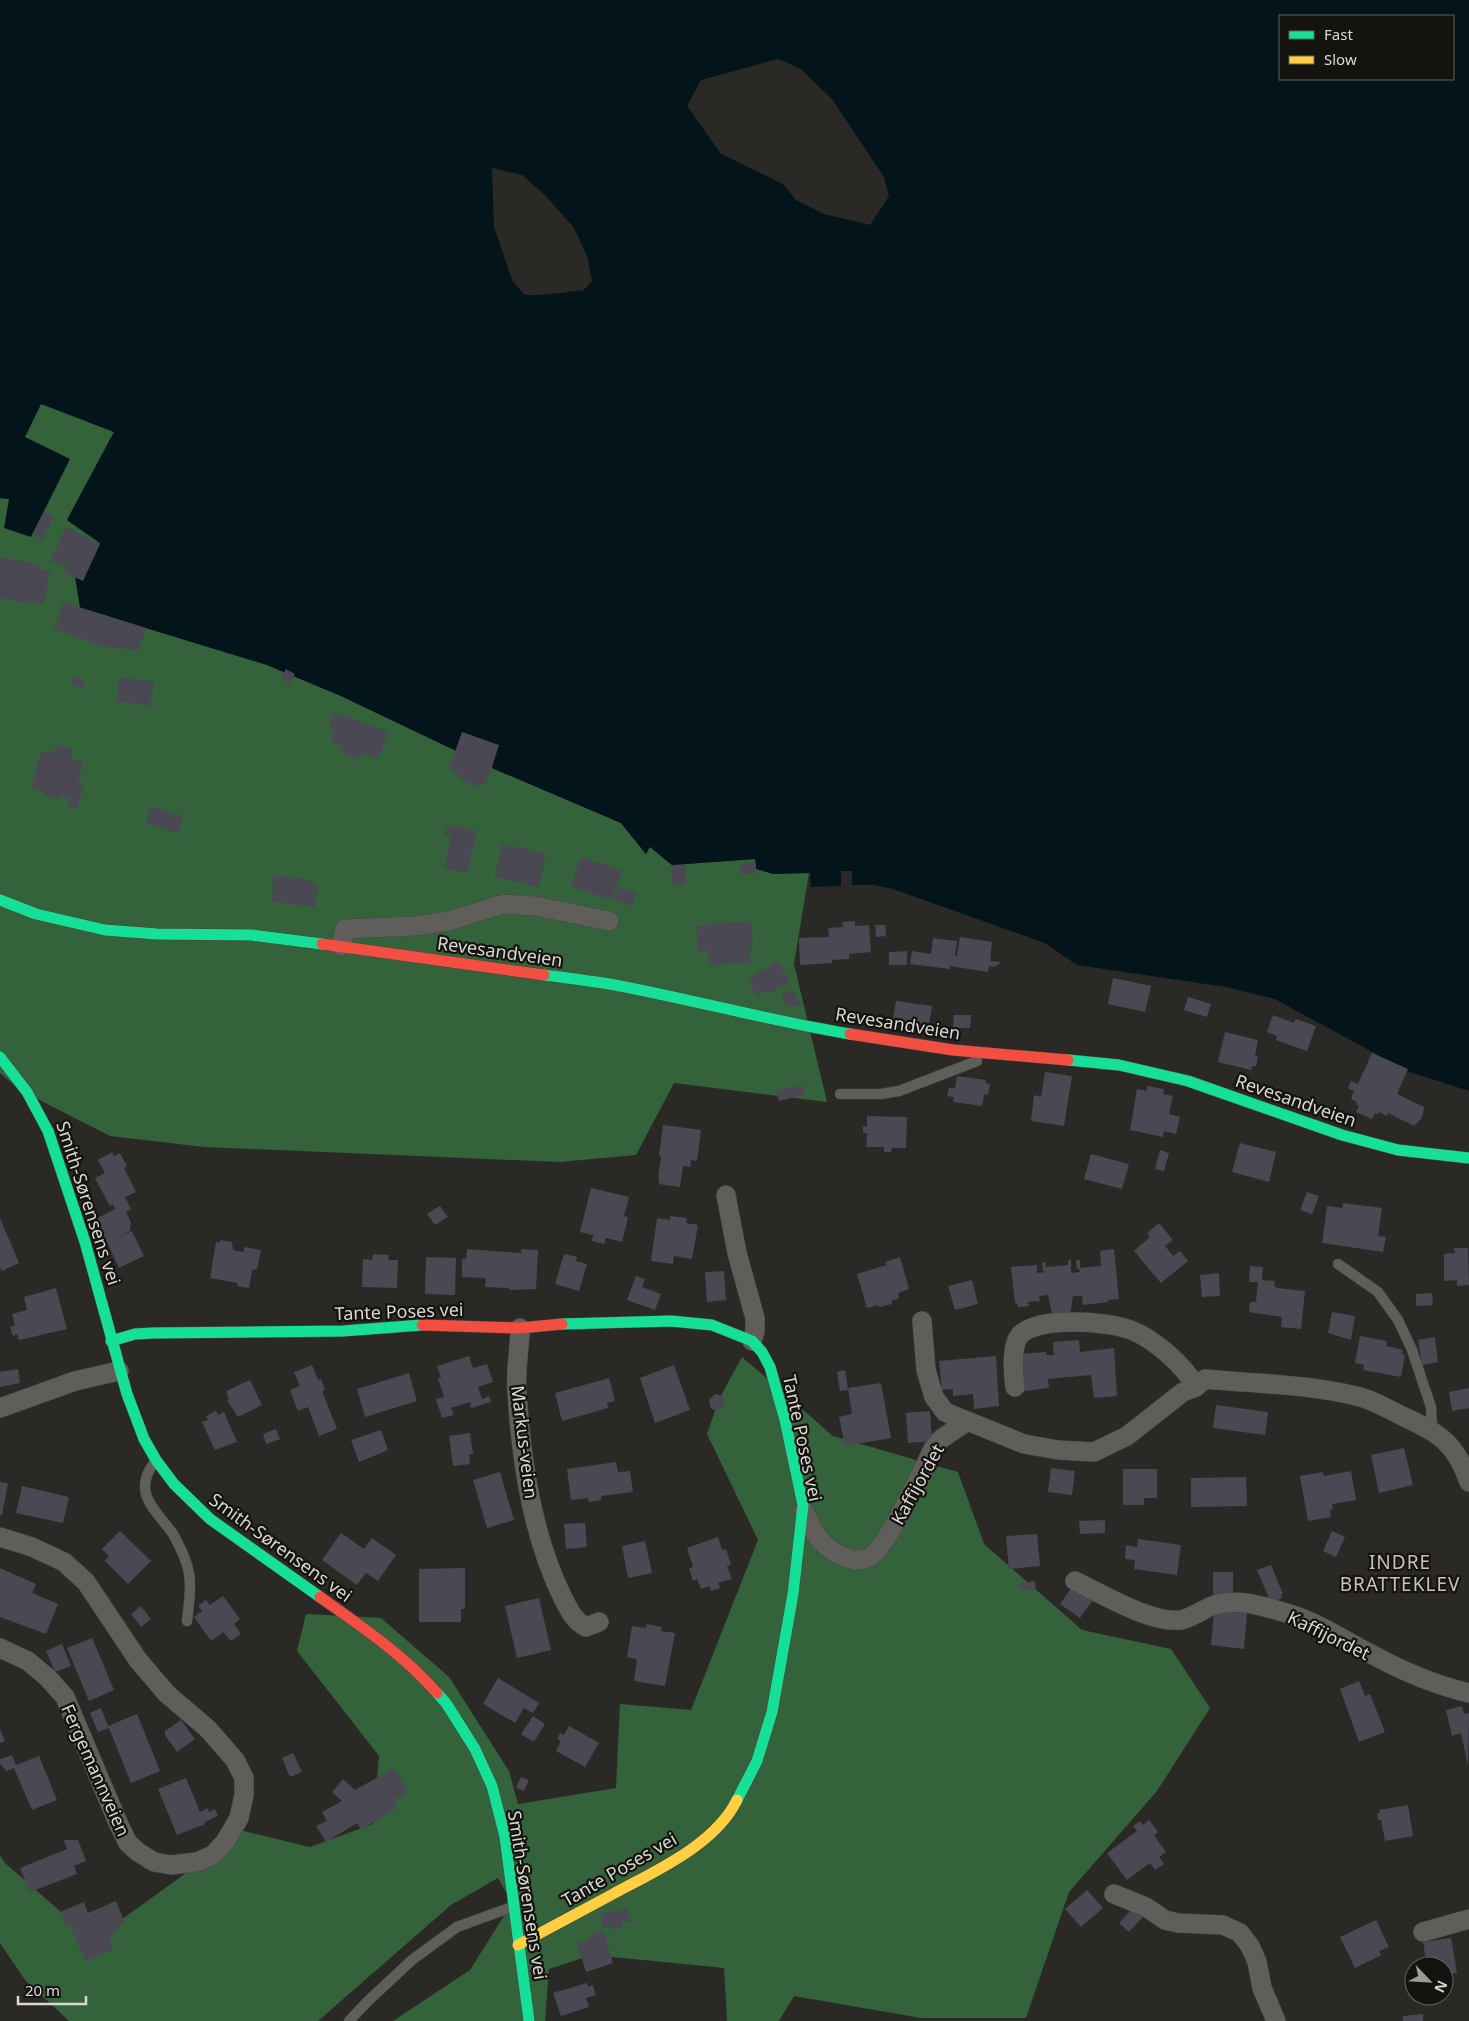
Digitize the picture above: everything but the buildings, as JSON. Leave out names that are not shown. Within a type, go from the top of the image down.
[{"type":"main road","name":"Revesandveien","points":[[0,900],[36,914],[105,930],[157,934],[251,935],[341,946],[614,985],[735,1010],[796,1026],[953,1050],[1119,1065],[1188,1081],[1335,1133],[1388,1148],[1469,1158]]},
{"type":"main road","name":"Smith-Sørensens vei","points":[[0,1057],[28,1093],[48,1131],[96,1277],[118,1371],[138,1425],[156,1460],[182,1492],[210,1519],[389,1646],[418,1671],[446,1703],[475,1749],[492,1786],[505,1837],[529,2021]]},
{"type":"main road","name":"Tante Poses vei","points":[[111,1341],[135,1334],[178,1332],[343,1331],[435,1324],[520,1328],[555,1324],[671,1321],[712,1325],[752,1341],[762,1352],[770,1368],[785,1420],[803,1505],[793,1594],[772,1712],[757,1761],[734,1807],[712,1833],[674,1861],[518,1945]]},
{"type":"street","points":[[341,946],[345,929],[416,926],[449,921],[503,904],[535,906],[609,920]]},
{"type":"street","points":[[726,1195],[737,1253],[756,1318],[752,1341]]},
{"type":"street","points":[[922,1321],[926,1370],[934,1397],[946,1412],[966,1422],[1024,1444],[1058,1450],[1094,1452],[1126,1436],[1183,1392],[1196,1387],[1205,1379],[1317,1389],[1362,1397],[1432,1429],[1452,1449],[1467,1469]]},
{"type":"street","points":[[1015,1386],[1012,1372],[1016,1342],[1020,1335],[1029,1329],[1046,1324],[1083,1322],[1119,1326],[1133,1330],[1170,1356],[1189,1375],[1196,1387]]},
{"type":"street","name":"Markus-veien","points":[[520,1328],[517,1359],[517,1391],[522,1448],[539,1537],[555,1581],[572,1616],[579,1624],[586,1627],[600,1622]]},
{"type":"street","points":[[0,1408],[75,1381],[118,1371]]},
{"type":"street","name":"Kaffijordet","points":[[803,1505],[813,1532],[829,1551],[854,1561],[870,1557],[887,1538],[941,1439],[966,1422]]},
{"type":"street","name":"Fergemannveien","points":[[0,1537],[32,1547],[64,1562],[86,1582],[138,1660],[167,1694],[208,1729],[236,1760],[244,1778],[244,1795],[239,1818],[225,1842],[213,1855],[197,1862],[170,1865],[154,1862],[138,1852],[128,1843],[119,1825],[64,1697],[48,1678],[28,1661],[0,1648]]},
{"type":"street","name":"Kaffijordet","points":[[1076,1581],[1155,1618],[1181,1620],[1214,1605],[1232,1602],[1252,1604],[1288,1614],[1319,1626],[1374,1656],[1424,1679],[1469,1693]]},
{"type":"street","points":[[1114,1894],[1146,1907],[1165,1920],[1178,1923],[1223,1925],[1240,1933],[1250,1946],[1257,1962],[1262,1988],[1276,2021]]},
{"type":"street","points":[[1423,1932],[1469,1919]]},
{"type":"lane","name":"Revesandveien","points":[[840,1094],[881,1094],[900,1090],[994,1054]]},
{"type":"lane","points":[[1338,1264],[1378,1292],[1398,1320],[1412,1350],[1432,1407],[1432,1429]]},
{"type":"lane","points":[[156,1460],[150,1468],[145,1496],[150,1506],[178,1542],[187,1564],[190,1586],[187,1621]]},
{"type":"lane","points":[[349,2021],[368,2000],[412,1960],[456,1927],[515,1906]]},
{"type":"green space","points":[[41,403],[114,432],[67,520],[100,543],[83,581],[267,665],[341,696],[492,768],[621,823],[646,854],[649,846],[672,865],[755,859],[773,874],[809,873],[794,964],[827,1102],[674,1083],[636,1155],[560,1162],[204,1147],[110,1136],[20,1090],[0,1073],[0,498],[9,499],[25,437]]},
{"type":"green space","points":[[742,1357],[833,1436],[958,1472],[984,1544],[1082,1630],[1171,1649],[1210,1708],[1157,1791],[1069,1892],[1026,2018],[921,2018],[794,1996],[779,2021],[727,2021],[724,1968],[592,1955],[549,1969],[545,2021],[393,2021],[470,1970],[512,1903],[498,1878],[451,1905],[318,2021],[69,2021],[25,1980],[0,1943],[0,1855],[5,1863],[93,1940],[193,1868],[240,1830],[310,1847],[373,1824],[379,1756],[297,1651],[306,1614],[381,1618],[449,1677],[509,1771],[518,1804],[616,1788],[620,1704],[691,1710],[758,1540],[707,1434],[719,1399]]},
{"type":"shaded area","points":[[0,0],[1469,0],[1469,1091],[1407,1071],[1275,999],[1226,987],[1077,965],[1045,943],[893,889],[873,885],[852,885],[852,871],[841,871],[841,886],[811,887],[810,873],[773,874],[756,869],[755,859],[672,865],[650,847],[646,854],[621,823],[492,768],[341,696],[267,665],[80,608],[75,577],[83,580],[100,543],[67,520],[114,432],[41,404],[25,437],[70,459],[31,537],[4,528],[9,499],[0,498]],"holes":[[[778,59],[801,69],[832,99],[884,177],[889,196],[870,225],[824,214],[796,200],[783,184],[721,154],[687,106],[701,80]],[[492,168],[522,175],[546,196],[574,228],[587,256],[592,281],[584,290],[525,295],[513,282],[494,227]]]},
{"type":"traffic: fast","points":[[0,900],[36,914],[105,930],[157,934],[251,935],[322,944]]},
{"type":"traffic: fast","points":[[544,975],[615,985],[850,1034]]},
{"type":"traffic: fast","points":[[0,1057],[27,1092],[48,1131],[85,1242],[127,1394],[144,1439],[156,1460],[174,1484],[210,1519],[320,1597]]},
{"type":"traffic: fast","points":[[1068,1060],[1119,1065],[1188,1081],[1342,1135],[1398,1150],[1469,1158]]},
{"type":"traffic: fast","points":[[562,1324],[671,1321],[712,1325],[752,1341],[762,1352],[770,1367],[785,1420],[803,1505],[793,1594],[772,1712],[757,1761],[737,1800]]},
{"type":"traffic: fast","points":[[111,1341],[135,1334],[153,1333],[343,1331],[422,1325]]},
{"type":"traffic: fast","points":[[437,1693],[446,1703],[475,1749],[492,1786],[505,1837],[529,2021]]},
{"type":"traffic: slow","points":[[518,1945],[647,1876],[682,1855],[714,1830],[727,1816],[737,1800]]},
{"type":"traffic: jam","points":[[322,944],[544,975]]},
{"type":"traffic: jam","points":[[850,1034],[953,1050],[1068,1060]]},
{"type":"traffic: jam","points":[[422,1325],[520,1328],[562,1324]]},
{"type":"traffic: jam","points":[[320,1597],[396,1653],[437,1693]]},
{"type":"district","name":"INDRE BRATTEKLEV","points":[[1400,1573]]}]
